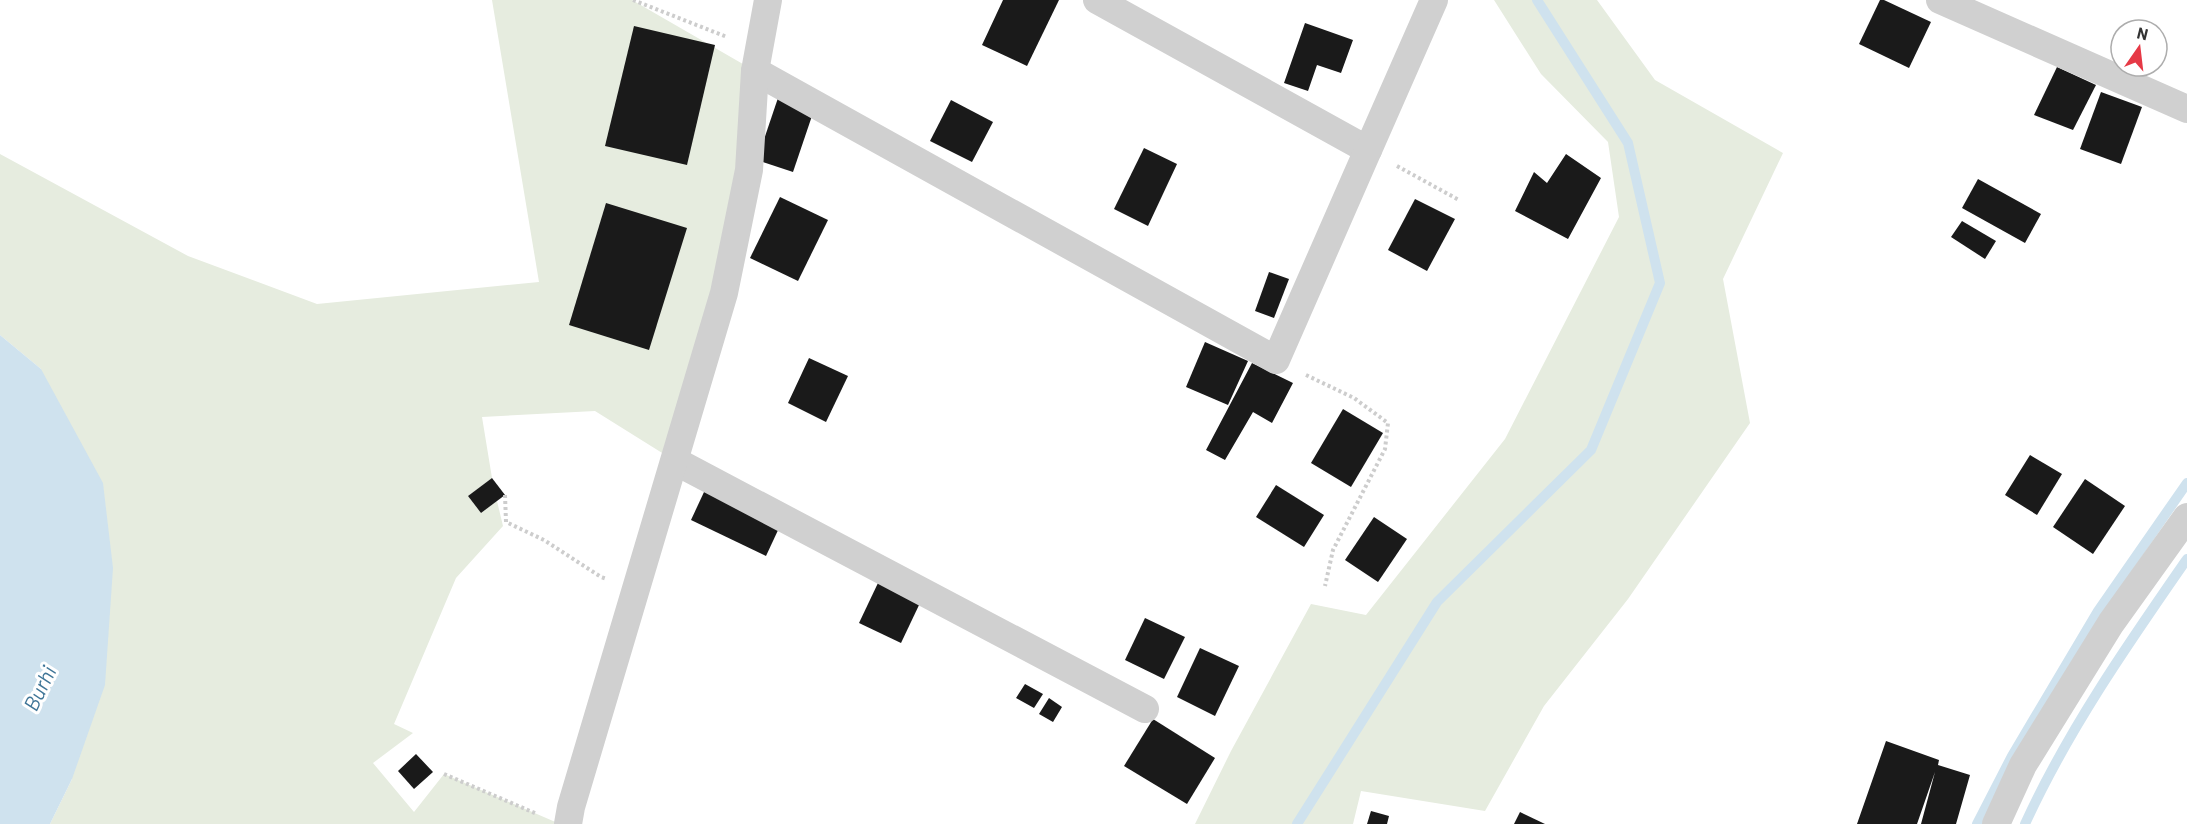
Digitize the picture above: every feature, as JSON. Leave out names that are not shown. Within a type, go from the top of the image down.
[{"type":"street","points":[[568,824],[571,807],[724,293],[749,170],[757,60],[768,0]]},
{"type":"street","points":[[1097,0],[1368,150]]},
{"type":"street","points":[[757,60],[1276,360],[1434,0]]},
{"type":"street","points":[[1940,0],[2187,109]]},
{"type":"street","points":[[675,461],[1145,709]]},
{"type":"street","points":[[1996,824],[2023,765],[2105,633],[2187,517]]},
{"type":"path","points":[[633,0],[757,60]]},
{"type":"path","points":[[1368,150],[1459,200]]},
{"type":"path","points":[[1276,360],[1354,399],[1388,423],[1385,449],[1333,550],[1325,586]]},
{"type":"path","points":[[505,495],[506,522],[544,540],[601,577],[617,582],[638,583]]},
{"type":"path","points":[[444,774],[538,815]]},
{"type":"shaded area","points":[[492,0],[632,0],[755,71],[752,126],[675,461],[595,411],[482,417],[492,478],[468,496],[481,513],[497,501],[503,526],[456,578],[394,724],[413,733],[373,763],[414,812],[444,774],[560,824],[50,824],[72,779],[41,369],[0,335],[0,154],[188,256],[317,304],[539,282]]},
{"type":"shaded area","points":[[1494,0],[1597,0],[1655,80],[1783,153],[1723,279],[1750,423],[1628,599],[1544,706],[1485,811],[1361,791],[1353,824],[1195,824],[1231,751],[1311,604],[1366,615],[1505,439],[1619,217],[1608,142],[1541,74]]},
{"type":"water","name":"Burhi","points":[[0,335],[41,369],[103,483],[113,568],[105,685],[72,779],[50,824],[0,824]]},
{"type":"building","points":[[1003,0],[1059,0],[1027,66],[982,45]]},
{"type":"building","points":[[1880,0],[1931,22],[1909,68],[1859,44]]},
{"type":"building","points":[[1305,23],[1353,40],[1341,73],[1317,65],[1308,91],[1284,83]]},
{"type":"building","points":[[634,26],[715,45],[687,165],[605,146]]},
{"type":"building","points":[[2057,67],[2096,85],[2073,130],[2034,115]]},
{"type":"building","points":[[2101,92],[2142,107],[2121,164],[2080,149]]},
{"type":"building","points":[[779,95],[815,107],[793,172],[757,160]]},
{"type":"building","points":[[951,100],[993,122],[972,162],[930,141]]},
{"type":"building","points":[[1144,148],[1177,164],[1148,226],[1114,209]]},
{"type":"building","points":[[1566,154],[1601,178],[1568,239],[1515,211],[1534,172],[1547,183]]},
{"type":"building","points":[[1978,179],[2041,214],[2025,243],[1962,208]]},
{"type":"building","points":[[780,197],[828,220],[798,281],[750,258]]},
{"type":"building","points":[[1415,199],[1455,219],[1427,271],[1388,250]]},
{"type":"building","points":[[606,203],[687,228],[649,350],[569,325]]},
{"type":"building","points":[[1962,221],[1996,241],[1985,259],[1951,237]]},
{"type":"building","points":[[1269,272],[1289,279],[1274,318],[1255,311]]},
{"type":"building","points":[[1205,342],[1248,361],[1228,405],[1186,387]]},
{"type":"building","points":[[809,358],[848,376],[826,422],[788,403]]},
{"type":"building","points":[[1252,363],[1293,383],[1272,423],[1253,412],[1225,460],[1206,450]]},
{"type":"building","points":[[1343,409],[1383,433],[1351,487],[1311,463]]},
{"type":"building","points":[[2030,455],[2062,474],[2037,515],[2005,495]]},
{"type":"building","points":[[711,477],[786,513],[766,556],[691,520]]},
{"type":"building","points":[[492,478],[505,495],[481,513],[468,496]]},
{"type":"building","points":[[2085,479],[2125,506],[2093,554],[2053,527]]},
{"type":"building","points":[[1276,485],[1324,515],[1304,547],[1256,517]]},
{"type":"building","points":[[1374,517],[1407,539],[1378,582],[1345,560]]},
{"type":"building","points":[[887,564],[929,584],[901,643],[859,623]]},
{"type":"building","points":[[1145,618],[1185,637],[1164,679],[1125,660]]},
{"type":"building","points":[[1200,648],[1239,666],[1215,716],[1177,697]]},
{"type":"building","points":[[1025,684],[1043,694],[1034,708],[1016,698]]},
{"type":"building","points":[[1049,698],[1062,707],[1053,722],[1039,714]]},
{"type":"building","points":[[1153,719],[1215,758],[1187,804],[1124,766]]},
{"type":"building","points":[[1886,741],[1939,760],[1938,765],[1970,775],[1956,824],[1921,824],[1935,772],[1917,824],[1857,824]]},
{"type":"building","points":[[416,754],[433,772],[414,789],[398,771]]},
{"type":"building","points":[[1371,811],[1389,816],[1387,824],[1367,824]]},
{"type":"building","points":[[1520,812],[1545,824],[1514,824]]},
{"type":"waterway","points":[[1297,824],[1437,602],[1591,450],[1660,283],[1628,143],[1537,0]]},
{"type":"waterway","points":[[1977,824],[2012,756],[2098,611],[2187,483]]},
{"type":"waterway","points":[[2025,824],[2080,721],[2121,655],[2187,559]]}]
